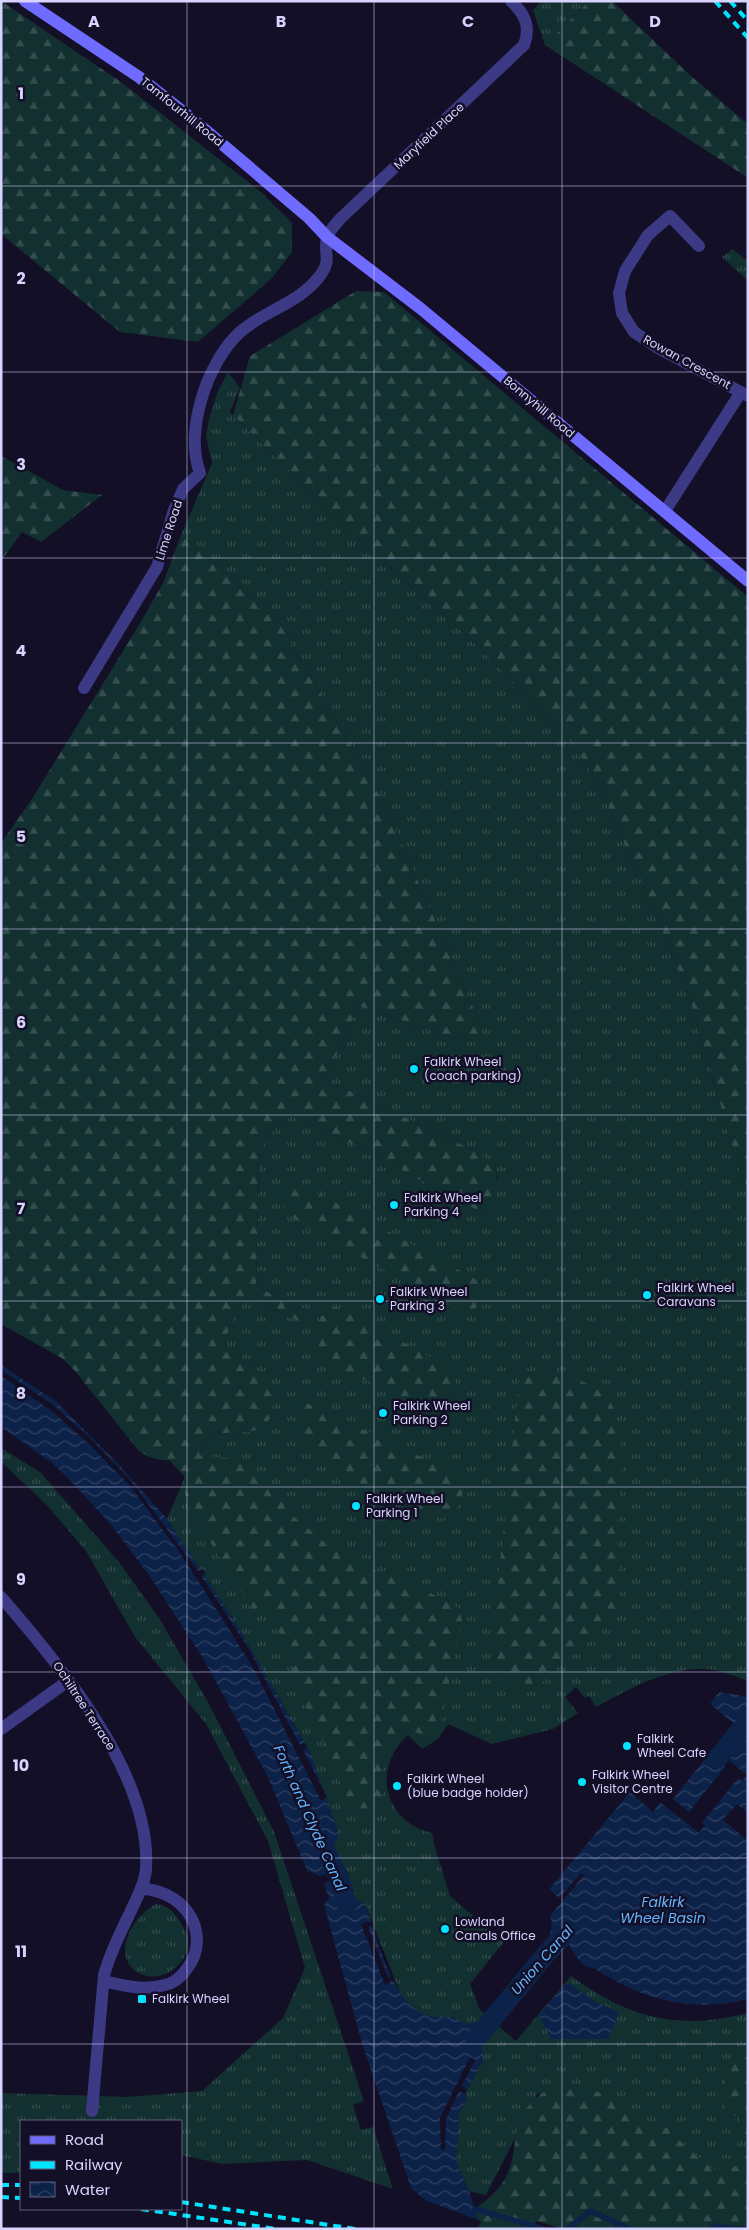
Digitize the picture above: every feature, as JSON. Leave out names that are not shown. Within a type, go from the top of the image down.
[{"type":"main road","name":"Tamfourhill Road","points":[[25,1],[139,77],[309,218],[327,237]]},
{"type":"main road","name":"Bonnyhill Road","points":[[327,237],[420,308],[748,581]]},
{"type":"street","name":"Maryfield Place","points":[[327,237],[340,220],[524,45],[528,33],[525,20],[511,1]]},
{"type":"street","name":"Rowan Crescent","points":[[664,511],[744,394],[658,348],[634,332],[622,313],[619,293],[626,271],[648,235],[670,216],[700,246]]},
{"type":"street","name":"Lime Road","points":[[84,688],[157,567],[174,510],[183,489],[200,473],[196,463],[197,414],[207,382],[221,355],[239,333],[302,295],[318,278],[328,264],[327,237]]},
{"type":"street","name":"Ochiltree Terrace","points":[[1,1597],[46,1650],[107,1739],[125,1773],[139,1808],[143,1827],[146,1871],[141,1888],[109,1958],[104,1982],[92,2111]]},
{"type":"street","points":[[1,1729],[68,1681]]},
{"type":"street","points":[[104,1982],[138,1989],[166,1985],[180,1977],[191,1964],[198,1943],[193,1922],[174,1899],[158,1891],[141,1888]]},
{"type":"green space","points":[[1,1],[121,82],[262,193],[292,223],[292,252],[271,279],[198,342],[120,332],[1,234]]},
{"type":"green space","points":[[541,1],[589,1],[545,45],[533,10]]},
{"type":"green space","points":[[589,1],[612,1],[691,76],[748,124],[748,178],[545,45]]},
{"type":"green space","points":[[732,249],[748,261],[748,281],[722,257]]},
{"type":"green space","points":[[356,291],[384,292],[748,597],[748,1190],[740,1172],[687,989],[599,784],[569,739],[472,640],[371,551],[233,415],[250,356]]},
{"type":"green space","points":[[228,372],[240,388],[230,412],[371,551],[472,640],[569,739],[599,784],[687,989],[740,1172],[748,1190],[748,1681],[714,1670],[698,1669],[683,1671],[668,1674],[638,1685],[596,1707],[589,1696],[585,1698],[576,1687],[565,1697],[578,1713],[553,1729],[492,1744],[448,1724],[438,1739],[422,1749],[408,1735],[396,1748],[389,1763],[387,1778],[388,1792],[394,1806],[403,1818],[416,1827],[432,1833],[450,1896],[504,1942],[470,1984],[480,2010],[516,2041],[571,1976],[613,2002],[655,2017],[699,2021],[748,2013],[748,2195],[624,2148],[538,2093],[486,2195],[469,2191],[456,2162],[459,2113],[467,2099],[465,2094],[483,2060],[452,2017],[437,2018],[423,2014],[411,2006],[401,1995],[365,1904],[346,1895],[331,1852],[310,1752],[234,1620],[167,1519],[185,1477],[212,1434],[253,1431],[253,1366],[219,1349],[243,1300],[253,1299],[302,1323],[307,1310],[261,1289],[256,1283],[259,1160],[264,1144],[271,1133],[294,1114],[484,1213],[498,1178],[495,1170],[479,1153],[325,1079],[359,1006],[462,1040],[478,1019],[385,805],[273,612],[181,535],[212,463],[206,436],[218,391]]},
{"type":"green space","points":[[1,456],[63,490],[102,495],[41,542],[22,532],[1,561]]},
{"type":"green space","points":[[181,535],[273,612],[385,805],[478,1019],[483,1036],[478,1043],[462,1040],[359,1006],[325,1079],[479,1153],[493,1167],[497,1175],[493,1202],[487,1213],[479,1211],[294,1114],[281,1123],[267,1138],[259,1160],[256,1283],[261,1289],[307,1310],[312,1314],[313,1319],[302,1323],[253,1299],[243,1300],[220,1349],[253,1366],[270,1381],[275,1396],[270,1418],[264,1427],[253,1431],[212,1434],[199,1455],[231,1459],[250,1465],[262,1474],[293,1516],[327,1544],[372,1569],[449,1601],[459,1609],[462,1620],[441,1721],[435,1730],[426,1735],[409,1731],[393,1746],[386,1758],[382,1772],[381,1799],[373,1808],[359,1807],[347,1800],[325,1745],[289,1670],[298,1664],[263,1605],[253,1610],[190,1510],[185,1498],[185,1477],[169,1460],[152,1458],[138,1450],[75,1371],[63,1359],[1,1324],[1,843],[30,802],[136,630],[163,583]]},
{"type":"green space","points":[[290,1178],[481,1282],[483,1292],[480,1305],[471,1311],[461,1312],[303,1225],[283,1205],[283,1194]]},
{"type":"green space","points":[[336,1307],[399,1340],[446,1368],[454,1376],[456,1382],[454,1399],[428,1403],[403,1397],[315,1357],[312,1343],[315,1328],[324,1315]]},
{"type":"green space","points":[[535,1371],[584,1382],[601,1392],[612,1405],[618,1423],[622,1450],[618,1515],[618,1568],[621,1606],[535,1689],[526,1691],[511,1687],[505,1681],[496,1666],[491,1649],[519,1382],[522,1377]]},
{"type":"green space","points":[[302,1401],[458,1474],[463,1487],[463,1494],[458,1505],[443,1519],[327,1469],[307,1448],[302,1431]]},
{"type":"green space","points":[[1,1448],[40,1472],[119,1562],[159,1618],[209,1704],[274,1832],[364,2101],[353,2105],[361,2130],[373,2127],[393,2189],[307,2160],[222,2164],[182,2155],[182,2120],[20,2120],[20,2173],[1,2173],[1,2093],[127,2097],[202,2091],[283,2018],[305,1968],[268,1841],[206,1724],[135,1637],[86,1551],[45,1503],[1,1462]]},
{"type":"green space","points":[[156,1904],[167,1907],[172,1911],[181,1922],[188,1941],[187,1950],[178,1965],[163,1975],[154,1977],[145,1976],[137,1972],[129,1964],[125,1955],[125,1945],[133,1926],[148,1909]]},
{"type":"green space","points":[[733,2054],[748,2058],[748,2229],[564,2229],[536,2221],[533,2229],[474,2229],[479,2221],[475,2209],[497,2190],[510,2168],[517,2127],[522,2115],[539,2096],[559,2087],[581,2087],[605,2095],[623,2108],[654,2137],[669,2125],[675,2137],[713,2169],[728,2170],[742,2162],[746,2139],[739,2117],[726,2112],[724,2084]]},
{"type":"water","points":[[1,1365],[57,1402],[121,1467],[167,1519],[234,1620],[310,1752],[339,1834],[331,1852],[337,1870],[320,1876],[310,1871],[308,1873],[268,1777],[204,1660],[151,1578],[112,1526],[52,1463],[1,1427]]},
{"type":"water","name":"Falkirk Wheel Basin","points":[[719,1692],[748,1697],[748,1813],[737,1804],[723,1820],[748,1841],[748,1999],[708,2005],[688,2004],[650,1996],[584,1965],[568,1945],[557,1949],[549,1960],[546,1954],[540,1952],[550,1935],[552,1925],[550,1916],[584,1875],[581,1873],[559,1898],[549,1889],[630,1792],[653,1812],[660,1802],[699,1833],[705,1825],[702,1823],[738,1778],[742,1781],[747,1775],[714,1748],[733,1723],[710,1704]]},
{"type":"water","points":[[709,1754],[725,1767],[689,1812],[673,1799]]},
{"type":"water","points":[[339,1878],[346,1895],[365,1904],[387,1966],[402,1995],[412,2007],[423,2014],[453,2018],[467,2025],[489,2016],[496,2022],[481,2040],[483,2060],[465,2094],[467,2099],[459,2113],[456,2162],[469,2191],[479,2221],[430,2204],[411,2188],[362,2043],[324,1905],[329,1898],[324,1884]]},
{"type":"water","points":[[565,1984],[571,1984],[594,2001],[619,2012],[608,2039],[551,2039],[539,2015]]},
{"type":"pier","points":[[1,1370],[52,1404],[88,1436],[131,1481],[198,1571],[203,1569],[206,1573],[201,1576],[247,1646],[300,1745],[305,1743],[307,1747],[303,1750],[327,1797],[321,1801],[255,1671],[178,1550],[131,1487],[88,1443],[52,1411],[1,1376]]},
{"type":"pier","points":[[371,1922],[372,1925],[368,1927],[388,1978],[392,1976],[393,1980],[385,1985],[361,1924]]},
{"type":"pier","points":[[470,2057],[475,2060],[462,2086],[467,2090],[465,2094],[459,2091],[446,2119],[445,2150],[441,2150],[440,2118]]},
{"type":"pier","points":[[419,2198],[481,2222],[477,2229],[436,2229],[428,2205]]},
{"type":"waterway","name":"Union Canal","points":[[717,1759],[748,1722]]},
{"type":"waterway","name":"Forth and Clyde Canal","points":[[323,1846],[339,1878],[347,1904]]},
{"type":"waterway","name":"Union Canal","points":[[476,2039],[546,1954],[565,1934]]},
{"type":"waterway","points":[[475,2209],[543,2229]]},
{"type":"waterway","points":[[568,2229],[590,2211],[630,2229]]},
{"type":"waterway","points":[[711,2229],[713,2226],[743,2229]]},
{"type":"railway","points":[[715,1],[748,38]]},
{"type":"railway","points":[[730,1],[748,21]]},
{"type":"railway","points":[[1,2185],[20,2185]]},
{"type":"railway","points":[[1,2197],[20,2198]]},
{"type":"railway","points":[[182,2202],[355,2229]]},
{"type":"railway","points":[[148,2210],[276,2229]]},
{"type":"place","name":"Falkirk Wheel (coach parking)","points":[[414,1069]]},
{"type":"place","name":"Falkirk Wheel Parking 4","points":[[394,1205]]},
{"type":"place","name":"Falkirk Wheel Caravans","points":[[647,1295]]},
{"type":"place","name":"Falkirk Wheel Parking 3","points":[[380,1299]]},
{"type":"place","name":"Falkirk Wheel Parking 2","points":[[383,1413]]},
{"type":"place","name":"Falkirk Wheel Parking 1","points":[[356,1506]]},
{"type":"place","name":"Falkirk Wheel Cafe","points":[[627,1746]]},
{"type":"place","name":"Falkirk Wheel Visitor Centre","points":[[582,1782]]},
{"type":"place","name":"Falkirk Wheel (blue badge holder)","points":[[397,1786]]},
{"type":"place","name":"Lowland Canals Office","points":[[445,1929]]},
{"type":"place","name":"Falkirk Wheel","points":[[142,1999]]}]
